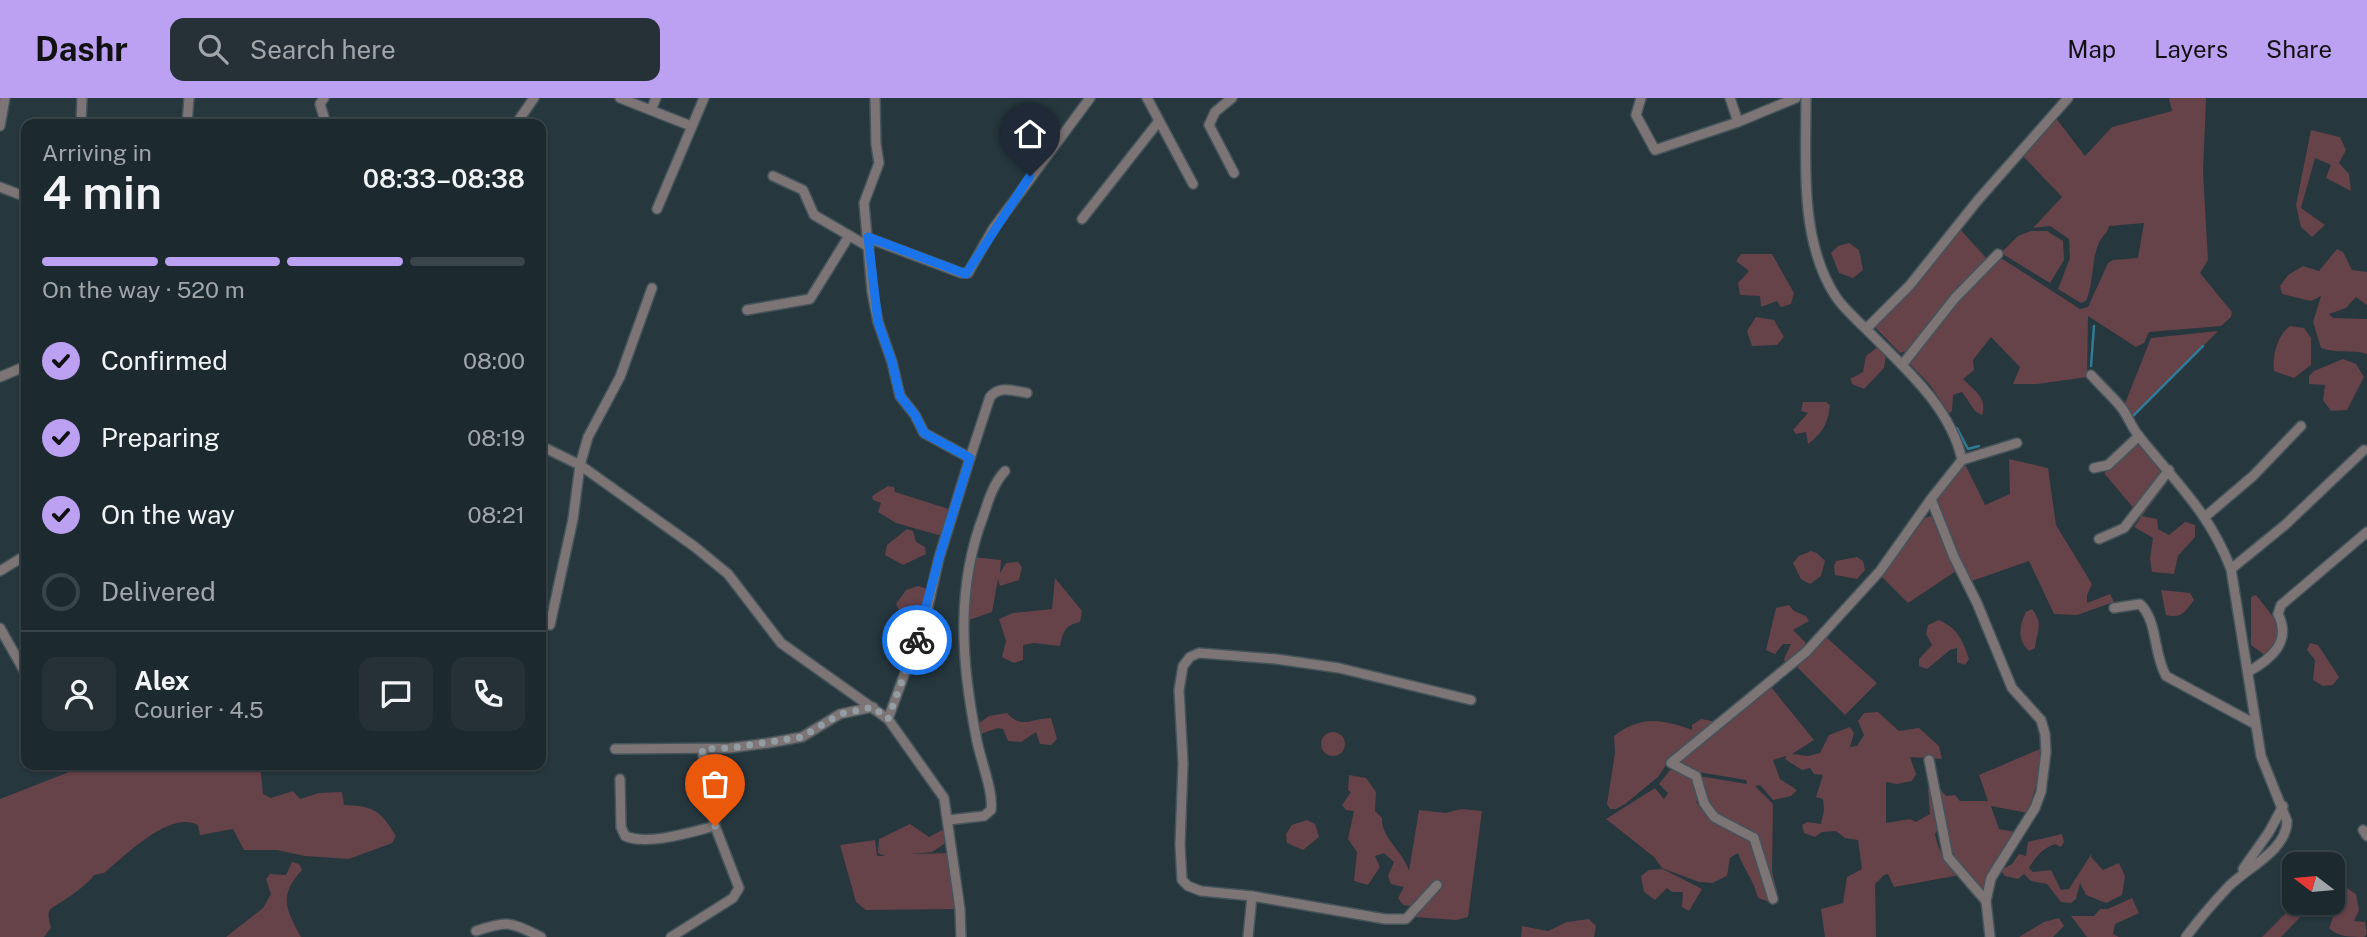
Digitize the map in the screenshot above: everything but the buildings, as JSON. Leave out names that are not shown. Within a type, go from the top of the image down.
[{"type":"street","points":[[0,126],[5,98]]},
{"type":"street","points":[[81,119],[82,98]]},
{"type":"street","points":[[187,119],[189,98]]},
{"type":"street","points":[[324,98],[320,104],[324,119]]},
{"type":"street","points":[[519,119],[534,98]]},
{"type":"street","points":[[620,98],[691,126]]},
{"type":"street","points":[[650,110],[656,98]]},
{"type":"street","points":[[657,209],[704,98]]},
{"type":"street","points":[[875,98],[879,163],[864,203],[878,322],[900,396],[915,415],[924,433],[970,458]]},
{"type":"street","points":[[773,176],[803,190],[814,215],[849,236],[968,273],[993,229],[1090,98]]},
{"type":"street","points":[[1147,98],[1193,184]]},
{"type":"street","points":[[1232,98],[1215,112],[1209,125],[1234,173]]},
{"type":"street","points":[[1641,98],[1636,115],[1655,150],[1738,122],[1796,98]]},
{"type":"street","points":[[1730,98],[1738,122]]},
{"type":"street","points":[[1806,98],[1807,183],[1812,232],[1818,256],[1835,295],[1902,365],[1947,422],[1959,446],[1962,460]]},
{"type":"street","points":[[1866,329],[1910,285],[1979,200],[2068,98]]},
{"type":"street","points":[[1082,219],[1159,121]]},
{"type":"street","points":[[0,187],[21,195]]},
{"type":"street","points":[[747,310],[810,299],[849,236]]},
{"type":"street","points":[[1902,365],[1955,298],[1998,254]]},
{"type":"street","points":[[550,625],[573,519],[580,465],[593,426],[620,377],[652,288]]},
{"type":"street","points":[[0,377],[21,368]]},
{"type":"street","points":[[2091,375],[2123,410],[2139,436],[2206,516],[2231,569],[2261,756],[2283,806],[2287,828],[2267,855],[2231,884],[2186,937]]},
{"type":"street","points":[[888,719],[924,622],[939,558],[990,397],[994,392],[1006,390],[1027,393]]},
{"type":"street","points":[[2206,516],[2253,476],[2301,426]]},
{"type":"street","points":[[2094,468],[2108,465],[2139,436]]},
{"type":"street","points":[[1773,900],[1754,838],[1714,817],[1704,803],[1696,776],[1671,763],[1806,652],[1880,571],[1962,460],[2017,443]]},
{"type":"street","points":[[546,448],[580,465],[695,547],[735,582],[781,643],[888,719],[940,790],[948,820],[961,937]]},
{"type":"street","points":[[2231,569],[2285,525],[2364,450]]},
{"type":"street","points":[[2099,539],[2124,528],[2169,470]]},
{"type":"street","points":[[948,820],[984,816],[991,810],[968,697],[963,629],[965,588],[977,532],[997,480],[1005,471]]},
{"type":"street","points":[[1931,499],[2012,688],[2041,720],[2045,734],[2046,752],[2041,792],[2035,808],[1991,878],[1986,901],[1990,937]]},
{"type":"street","points":[[2248,672],[2263,664],[2283,637],[2283,625],[2278,614],[2281,605],[2367,532]]},
{"type":"street","points":[[0,571],[21,558]]},
{"type":"street","points":[[2114,608],[2140,604],[2148,611],[2154,644],[2166,676],[2255,723]]},
{"type":"street","points":[[0,628],[21,665]]},
{"type":"street","points":[[1437,885],[1406,919],[1385,919],[1252,896],[1201,891],[1188,886],[1182,880],[1180,845],[1183,763],[1180,691],[1183,666],[1190,657],[1199,653],[1276,659],[1339,668],[1471,700]]},
{"type":"street","points":[[615,750],[730,748],[802,737],[840,714],[873,707]]},
{"type":"street","points":[[671,937],[738,892],[738,881],[715,826],[702,749]]},
{"type":"street","points":[[1929,760],[1948,857],[1986,901]]},
{"type":"street","points":[[620,779],[621,827],[625,836],[663,838],[715,826]]},
{"type":"street","points":[[1248,937],[1252,896]]},
{"type":"street","points":[[476,931],[502,922],[541,937]]},
{"type":"shaded area","points":[[2169,98],[2206,98],[2203,172],[2208,260],[2200,273],[2232,312],[2231,317],[2221,326],[2149,332],[2144,343],[2136,347],[2088,316],[2087,377],[2037,384],[2013,384],[2020,367],[1991,337],[1973,360],[1974,370],[1963,379],[1982,399],[1982,415],[1975,411],[1962,392],[1953,395],[1952,411],[1949,413],[1930,385],[1910,364],[1911,360],[1932,331],[1998,256],[2080,309],[2088,307],[2108,263],[2113,260],[2138,258],[2144,223],[2109,226],[2099,242],[2086,301],[2081,303],[2058,289],[2070,258],[2069,239],[2050,226],[2033,228],[2062,197],[2023,156],[2055,117],[2085,156],[2112,127],[2172,111]]},
{"type":"shaded area","points":[[2311,130],[2340,137],[2346,150],[2339,163],[2349,174],[2351,191],[2326,178],[2331,165],[2315,158],[2301,208],[2325,225],[2312,237],[2301,227],[2296,205]]},
{"type":"shaded area","points":[[1958,227],[1987,259],[1957,287],[1909,350],[1900,353],[1873,325]]},
{"type":"shaded area","points":[[2031,231],[2047,231],[2063,241],[2064,260],[2050,283],[2001,253],[2018,236]]},
{"type":"shaded area","points":[[1849,243],[1859,250],[1863,270],[1853,278],[1839,273],[1831,253],[1838,246]]},
{"type":"shaded area","points":[[2337,249],[2343,252],[2352,270],[2367,272],[2367,305],[2356,297],[2346,308],[2329,314],[2333,318],[2367,319],[2367,354],[2321,348],[2313,322],[2321,296],[2311,301],[2282,294],[2280,286],[2288,275],[2303,266],[2319,271]]},
{"type":"shaded area","points":[[1741,254],[1772,254],[1794,293],[1791,304],[1781,307],[1777,301],[1761,307],[1760,296],[1740,295],[1738,283],[1749,271],[1736,261]]},
{"type":"shaded area","points":[[1756,317],[1774,320],[1784,337],[1777,345],[1752,346],[1747,331]]},
{"type":"shaded area","points":[[2290,326],[2304,328],[2311,338],[2311,365],[2294,378],[2274,371],[2276,347]]},
{"type":"shaded area","points":[[2218,331],[2131,417],[2124,406],[2151,338]]},
{"type":"shaded area","points":[[1879,346],[1886,355],[1884,368],[1864,389],[1852,384],[1850,379],[1863,372],[1866,356]]},
{"type":"shaded area","points":[[2343,359],[2356,364],[2364,377],[2347,410],[2331,411],[2323,400],[2325,385],[2309,384],[2309,376],[2314,371]]},
{"type":"shaded area","points":[[1803,402],[1826,402],[1830,405],[1824,427],[1808,444],[1806,432],[1796,434],[1793,430],[1808,413],[1801,411]]},
{"type":"shaded area","points":[[2137,442],[2171,477],[2142,516],[2157,519],[2158,529],[2169,535],[2185,522],[2195,525],[2195,537],[2178,556],[2174,574],[2152,572],[2150,559],[2153,538],[2134,527],[2141,517],[2104,473]]},
{"type":"shaded area","points":[[2009,459],[2048,468],[2056,525],[2092,584],[2087,603],[2110,594],[2114,602],[2077,615],[2054,614],[2029,561],[1969,582],[1938,502],[1938,494],[1964,462],[1985,505],[2010,494]]},
{"type":"shaded area","points":[[888,486],[894,487],[895,492],[952,510],[942,536],[896,523],[878,512],[881,503],[873,500],[872,496]]},
{"type":"shaded area","points":[[1931,516],[1938,520],[1956,571],[1908,603],[1880,575],[1925,518]]},
{"type":"shaded area","points":[[907,529],[913,531],[916,542],[925,547],[926,554],[903,565],[885,555],[887,545]]},
{"type":"shaded area","points":[[1811,551],[1825,561],[1821,576],[1810,584],[1801,579],[1793,563],[1799,556]]},
{"type":"shaded area","points":[[973,557],[1001,560],[1000,573],[1006,563],[1018,562],[1022,567],[1019,580],[1000,586],[998,579],[992,612],[966,621]]},
{"type":"shaded area","points":[[1857,557],[1863,561],[1865,570],[1857,579],[1835,575],[1836,561]]},
{"type":"shaded area","points":[[1055,578],[1082,611],[1080,622],[1065,630],[1060,646],[1034,643],[1023,645],[1023,660],[1014,663],[1002,657],[1006,641],[999,619],[1013,613],[1052,609]]},
{"type":"shaded area","points":[[918,586],[927,589],[919,617],[902,616],[896,604],[906,590]]},
{"type":"shaded area","points":[[2161,590],[2190,593],[2194,600],[2182,614],[2166,615]]},
{"type":"shaded area","points":[[2256,595],[2281,627],[2280,649],[2269,658],[2251,645],[2251,597]]},
{"type":"shaded area","points":[[1789,605],[1809,621],[1793,630],[1805,642],[1807,653],[1825,636],[1877,683],[1845,715],[1795,665],[1786,665],[1784,659],[1791,644],[1783,644],[1775,654],[1766,650],[1776,608]]},
{"type":"shaded area","points":[[2032,609],[2038,619],[2039,628],[2035,648],[2029,651],[2022,642],[2021,628],[2026,612]]},
{"type":"shaded area","points":[[1939,620],[1955,631],[1962,640],[1969,659],[1965,665],[1957,662],[1957,648],[1950,650],[1927,669],[1919,666],[1919,659],[1932,645],[1926,634],[1928,625]]},
{"type":"shaded area","points":[[2310,643],[2318,645],[2339,677],[2333,685],[2323,686],[2313,680],[2315,660],[2307,650]]},
{"type":"shaded area","points":[[1771,687],[1814,740],[1792,754],[1808,756],[1820,753],[1829,735],[1850,727],[1854,733],[1850,747],[1857,746],[1864,735],[1858,721],[1864,713],[1878,712],[1899,731],[1919,728],[1939,746],[1942,759],[1910,757],[1916,774],[1912,781],[1897,784],[1886,782],[1886,823],[1910,819],[1916,822],[1930,814],[1928,789],[1935,783],[1946,796],[1955,795],[1960,801],[1988,801],[1979,775],[2040,749],[2039,775],[2028,813],[1991,806],[1999,829],[2015,832],[2001,870],[2012,864],[2019,854],[2026,856],[2028,842],[2062,834],[2064,842],[2061,847],[2055,844],[2046,848],[2029,868],[2033,872],[2051,870],[2061,890],[2069,889],[2092,853],[2091,857],[2103,870],[2119,863],[2125,876],[2122,895],[2106,903],[2086,895],[2080,883],[2076,899],[2071,903],[2061,902],[2047,884],[2031,881],[2024,874],[2018,879],[2005,876],[2001,871],[1986,893],[1958,866],[1942,821],[1935,834],[1938,846],[1943,857],[1960,875],[1894,887],[1888,874],[1884,875],[1875,884],[1876,937],[1825,937],[1821,909],[1843,903],[1847,877],[1862,869],[1858,840],[1845,838],[1836,831],[1822,832],[1815,837],[1804,833],[1802,825],[1807,822],[1821,824],[1823,799],[1816,797],[1823,775],[1814,774],[1810,768],[1802,770],[1785,759],[1786,756],[1773,760],[1780,779],[1797,790],[1791,796],[1773,800],[1760,785],[1755,786],[1773,804],[1772,872],[1777,891],[1776,904],[1758,898],[1738,853],[1730,858],[1727,876],[1712,883],[1699,882],[1662,868],[1654,857],[1606,819],[1655,788],[1664,799],[1668,793],[1659,784],[1670,770],[1676,769],[1694,777],[1701,801],[1696,801],[1698,805],[1706,803],[1699,776],[1747,784],[1746,780],[1686,770],[1674,763],[1698,737],[1670,759],[1658,777],[1625,804],[1610,809],[1607,804],[1615,753],[1614,736],[1633,725],[1652,721],[1671,723],[1692,730],[1692,725],[1701,719],[1712,721],[1714,731]]},
{"type":"shaded area","points":[[1007,713],[1023,722],[1051,718],[1057,739],[1051,745],[1040,744],[1036,732],[1021,742],[1008,741],[1003,729],[981,734],[977,729],[978,724],[989,716]]},
{"type":"shaded area","points":[[1333,732],[1342,735],[1345,744],[1342,753],[1333,756],[1324,753],[1321,744],[1324,735]]},
{"type":"shaded area","points":[[74,770],[261,770],[263,794],[271,798],[293,791],[300,799],[319,793],[342,792],[344,805],[375,811],[396,836],[392,843],[349,859],[305,856],[277,850],[244,850],[233,829],[200,835],[198,825],[187,822],[175,824],[149,837],[104,873],[94,875],[80,889],[51,908],[51,928],[44,937],[0,937],[0,799]]},
{"type":"shaded area","points":[[1349,775],[1366,778],[1376,792],[1375,811],[1382,818],[1385,832],[1409,871],[1419,810],[1446,813],[1461,809],[1482,811],[1468,917],[1456,920],[1414,917],[1416,907],[1403,905],[1398,898],[1404,887],[1391,884],[1388,876],[1394,862],[1384,853],[1375,856],[1380,867],[1368,885],[1354,881],[1357,852],[1348,839],[1354,811],[1346,810],[1342,805],[1351,792],[1348,790]]},
{"type":"shaded area","points":[[1307,820],[1315,824],[1319,837],[1303,850],[1287,843],[1286,834],[1292,825]]},
{"type":"shaded area","points":[[910,824],[929,837],[942,830],[946,835],[944,844],[932,852],[911,854],[950,853],[957,909],[866,910],[856,902],[840,845],[875,840],[877,856],[885,856],[878,853],[879,839]]},
{"type":"shaded area","points":[[292,862],[299,864],[302,870],[294,879],[287,895],[287,903],[301,937],[226,937],[263,908],[271,894],[266,879],[270,874],[286,875]]},
{"type":"shaded area","points":[[1663,869],[1702,889],[1689,911],[1682,907],[1683,892],[1672,892],[1667,888],[1655,900],[1644,892],[1641,876],[1649,870]]},
{"type":"shaded area","points":[[2345,887],[2356,894],[2359,910],[2354,921],[2365,922],[2367,934],[2364,937],[2349,937],[2329,928],[2334,915],[2345,915]]},
{"type":"shaded area","points":[[2132,898],[2139,913],[2115,924],[2113,934],[2119,937],[2087,937],[2071,916],[2094,916],[2100,909],[2108,909]]},
{"type":"shaded area","points":[[2284,915],[2302,915],[2281,937],[2262,937]]},
{"type":"shaded area","points":[[2059,918],[2064,926],[2053,937],[2019,937],[2044,922]]},
{"type":"shaded area","points":[[1589,919],[1596,926],[1594,937],[1521,937],[1522,926],[1548,931],[1567,922]]},
{"type":"waterway","points":[[2091,366],[2094,326]]},
{"type":"waterway","points":[[2132,417],[2203,346]]},
{"type":"waterway","points":[[1957,428],[1968,449],[1979,446]]},
{"type":"way so far","points":[[715,826],[702,749],[730,748],[802,737],[813,733],[840,714],[873,707],[888,719],[917,640]]},
{"type":"route","points":[[917,640],[970,458],[924,433],[915,415],[900,396],[878,322],[868,237],[966,274],[970,272],[993,229],[1030,176]]}]
